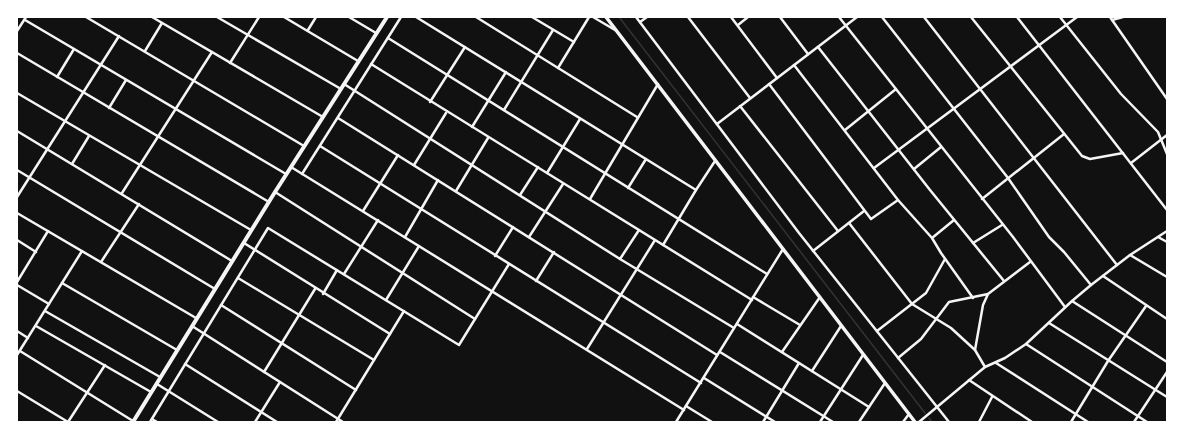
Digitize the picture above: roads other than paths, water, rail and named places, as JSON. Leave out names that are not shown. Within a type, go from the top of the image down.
[{"type":"highway","points":[[133,422],[268,202],[387,17]]},
{"type":"main road","points":[[606,17],[915,422]]},
{"type":"street","points":[[86,17],[304,146]]},
{"type":"street","points":[[152,17],[323,117]]},
{"type":"street","points":[[217,17],[340,88]]},
{"type":"street","points":[[230,63],[259,17]]},
{"type":"street","points":[[284,17],[358,61]]},
{"type":"street","points":[[308,30],[316,17]]},
{"type":"street","points":[[349,17],[377,33]]},
{"type":"street","points":[[302,174],[401,17]]},
{"type":"street","points":[[416,17],[696,190]]},
{"type":"street","points":[[476,17],[637,117]]},
{"type":"street","points":[[532,17],[574,42]]},
{"type":"street","points":[[558,68],[589,17]]},
{"type":"street","points":[[593,17],[617,31]]},
{"type":"street","points":[[636,17],[813,251],[949,422]]},
{"type":"street","points":[[640,22],[647,17]]},
{"type":"street","points":[[688,17],[750,98]]},
{"type":"street","points":[[731,17],[778,78]]},
{"type":"street","points":[[738,25],[748,17]]},
{"type":"street","points":[[780,17],[808,54]]},
{"type":"street","points":[[839,17],[927,128],[941,148],[1013,237],[1030,262],[1065,307]]},
{"type":"street","points":[[717,124],[857,17]]},
{"type":"street","points":[[882,17],[1008,178],[1048,237],[1064,252],[1091,285]]},
{"type":"street","points":[[924,17],[1117,265]]},
{"type":"street","points":[[971,17],[1082,156],[1086,159],[1123,153]]},
{"type":"street","points":[[1017,17],[1167,210]]},
{"type":"street","points":[[1060,17],[1121,94],[1158,132],[1167,154]]},
{"type":"street","points":[[874,168],[1077,17]]},
{"type":"street","points":[[1123,17],[1111,18],[1167,99]]},
{"type":"street","points":[[17,32],[26,18],[74,49],[287,174]]},
{"type":"street","points":[[145,51],[162,23]]},
{"type":"street","points":[[504,110],[553,30]]},
{"type":"street","points":[[17,197],[119,36]]},
{"type":"street","points":[[388,38],[767,274]]},
{"type":"street","points":[[430,102],[466,47]]},
{"type":"street","points":[[818,47],[898,150],[1004,281]]},
{"type":"street","points":[[57,77],[74,49]]},
{"type":"street","points":[[122,193],[212,52]]},
{"type":"street","points":[[17,53],[268,202]]},
{"type":"street","points":[[371,64],[446,113],[590,199],[663,245],[800,325]]},
{"type":"street","points":[[794,65],[898,200],[932,238],[973,298]]},
{"type":"street","points":[[472,128],[506,72]]},
{"type":"street","points":[[109,108],[126,80]]},
{"type":"street","points":[[343,84],[637,269],[734,328]]},
{"type":"street","points":[[590,199],[621,144],[658,84]]},
{"type":"street","points":[[769,84],[872,220],[898,200]]},
{"type":"street","points":[[844,130],[896,89]]},
{"type":"street","points":[[17,93],[251,230]]},
{"type":"street","points":[[740,106],[838,231]]},
{"type":"street","points":[[414,165],[446,113]]},
{"type":"street","points":[[338,118],[622,294],[717,355]]},
{"type":"street","points":[[547,173],[580,119]]},
{"type":"street","points":[[17,131],[122,193],[232,261]]},
{"type":"street","points":[[982,199],[1064,134]]},
{"type":"street","points":[[1131,163],[1167,135]]},
{"type":"street","points":[[72,164],[90,136]]},
{"type":"street","points":[[456,191],[488,138]]},
{"type":"street","points":[[320,146],[701,383]]},
{"type":"street","points":[[914,169],[941,148]]},
{"type":"street","points":[[363,211],[398,155]]},
{"type":"street","points":[[628,188],[646,159]]},
{"type":"street","points":[[663,245],[715,161]]},
{"type":"street","points":[[291,167],[684,410]]},
{"type":"street","points":[[520,195],[538,168]]},
{"type":"street","points":[[17,170],[215,289]]},
{"type":"street","points":[[405,237],[438,180]]},
{"type":"street","points":[[529,237],[563,184]]},
{"type":"street","points":[[275,192],[475,319]]},
{"type":"street","points":[[101,262],[139,204]]},
{"type":"street","points":[[813,251],[864,211]]},
{"type":"street","points":[[17,213],[196,318]]},
{"type":"street","points":[[344,274],[378,220]]},
{"type":"street","points":[[932,238],[954,220]]},
{"type":"street","points":[[849,223],[912,304],[951,328],[975,350],[985,367]]},
{"type":"street","points":[[973,243],[1002,224]]},
{"type":"street","points":[[495,256],[513,227]]},
{"type":"street","points":[[157,422],[151,420],[269,228],[459,345],[509,264]]},
{"type":"street","points":[[620,258],[639,230]]},
{"type":"street","points":[[48,231],[17,283],[49,304]]},
{"type":"street","points":[[919,422],[985,367],[996,363],[1026,344],[1091,285],[1130,255],[1167,231]]},
{"type":"street","points":[[1158,237],[1167,242]]},
{"type":"street","points":[[17,240],[36,252]]},
{"type":"street","points":[[587,349],[655,240]]},
{"type":"street","points":[[244,242],[315,289],[390,334]]},
{"type":"street","points":[[386,300],[419,246]]},
{"type":"street","points":[[676,422],[783,249]]},
{"type":"street","points":[[17,356],[82,251]]},
{"type":"street","points":[[536,281],[554,252]]},
{"type":"street","points":[[1130,255],[1167,277]]},
{"type":"street","points":[[877,331],[927,291],[945,259]]},
{"type":"street","points":[[898,358],[921,339],[949,302],[988,294],[1030,262]]},
{"type":"street","points":[[323,294],[337,270]]},
{"type":"street","points":[[1103,276],[1167,319]]},
{"type":"street","points":[[238,278],[374,360]]},
{"type":"street","points":[[62,282],[177,350]]},
{"type":"street","points":[[264,372],[315,289]]},
{"type":"street","points":[[975,350],[983,305],[988,294]]},
{"type":"street","points":[[782,352],[820,297]]},
{"type":"street","points":[[1072,301],[1167,362]]},
{"type":"street","points":[[221,305],[356,390]]},
{"type":"street","points":[[1071,422],[1108,361],[1146,306]]},
{"type":"street","points":[[45,311],[161,378]]},
{"type":"street","points":[[337,421],[404,311]]},
{"type":"street","points":[[737,324],[869,407]]},
{"type":"street","points":[[1049,324],[1167,397]]},
{"type":"street","points":[[36,326],[152,392]]},
{"type":"street","points":[[192,326],[280,382],[337,421],[343,422]]},
{"type":"street","points":[[812,371],[841,326]]},
{"type":"street","points":[[17,331],[28,338]]},
{"type":"street","points":[[1026,344],[1147,422]]},
{"type":"street","points":[[20,351],[86,394],[133,422]]},
{"type":"street","points":[[720,352],[833,422]]},
{"type":"street","points":[[820,422],[863,355]]},
{"type":"street","points":[[763,422],[799,363]]},
{"type":"street","points":[[996,363],[1088,422]]},
{"type":"street","points":[[185,364],[277,422]]},
{"type":"street","points":[[17,391],[69,422],[105,365]]},
{"type":"street","points":[[1134,422],[1167,372]]},
{"type":"street","points":[[704,378],[775,422]]},
{"type":"street","points":[[969,380],[992,397],[1032,422]]},
{"type":"street","points":[[256,422],[280,382]]},
{"type":"street","points":[[859,422],[885,383]]},
{"type":"street","points":[[157,384],[218,422]]},
{"type":"street","points":[[979,422],[992,397]]},
{"type":"street","points":[[686,406],[712,422]]},
{"type":"street","points":[[903,422],[909,414]]},
{"type":"waterway","points":[[619,17],[925,413]]},
{"type":"waterway","points":[[929,418],[932,422]]}]
